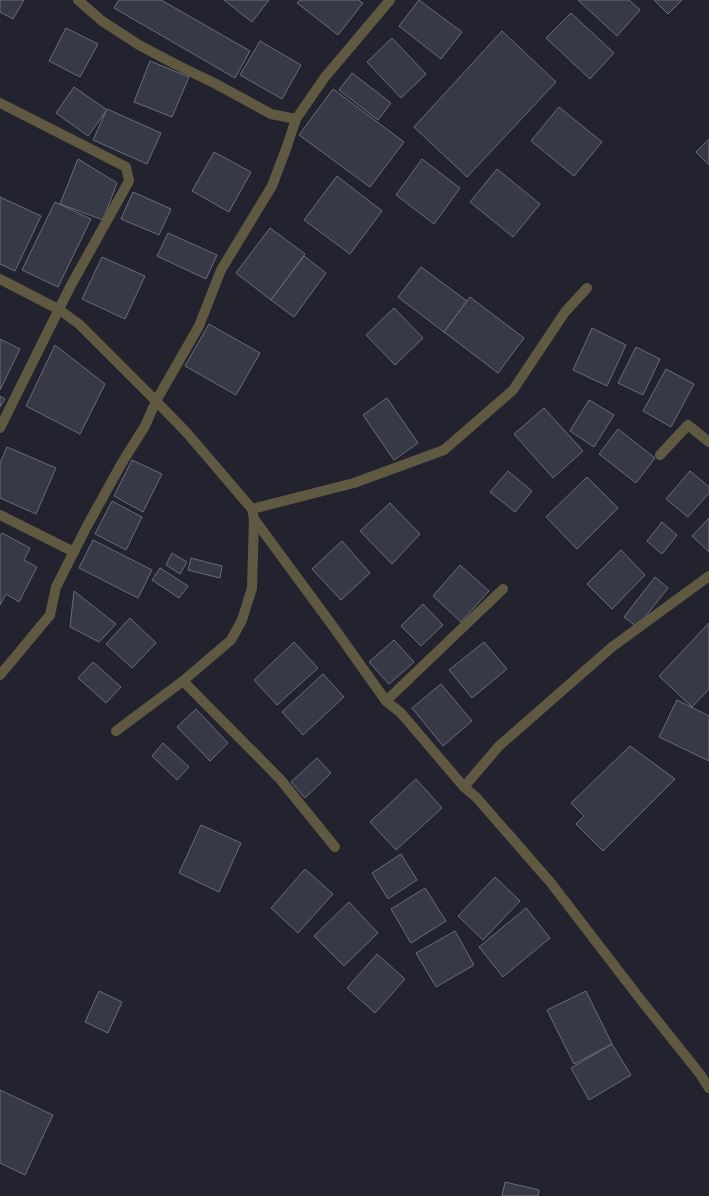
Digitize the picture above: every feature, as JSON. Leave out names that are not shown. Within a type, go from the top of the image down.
[{"type":"street","points":[[78,0],[102,20],[139,45],[271,114],[296,119]]},
{"type":"street","points":[[0,675],[50,615],[56,587],[74,552],[123,461],[145,426],[156,401],[199,326],[222,270],[272,186],[296,119],[325,76],[390,0]]},
{"type":"street","points":[[0,103],[126,166],[129,181],[58,309],[0,428]]},
{"type":"street","points":[[0,279],[58,309],[79,324],[187,433],[253,514],[386,701],[401,713],[464,787],[476,797],[551,883],[700,1074],[709,1088]]},
{"type":"street","points":[[253,514],[354,484],[444,450],[513,390],[565,312],[587,288]]},
{"type":"street","points":[[660,455],[688,425],[709,442]]},
{"type":"street","points":[[116,731],[183,681],[231,640],[242,620],[252,588],[253,514]]},
{"type":"street","points":[[0,515],[74,552]]},
{"type":"street","points":[[464,787],[499,746],[612,647],[709,576]]},
{"type":"street","points":[[386,701],[503,589]]},
{"type":"street","points":[[183,681],[280,779],[335,847]]},
{"type":"building","points":[[0,0],[24,0],[13,19],[0,12]]},
{"type":"building","points":[[119,0],[161,0],[250,51],[235,78],[114,8]]},
{"type":"building","points":[[224,0],[269,0],[252,22]]},
{"type":"building","points":[[300,0],[358,0],[363,3],[338,35],[297,3]]},
{"type":"building","points":[[419,0],[462,32],[441,59],[399,26]]},
{"type":"building","points":[[578,0],[629,0],[640,10],[617,36]]},
{"type":"building","points":[[654,0],[682,0],[668,14]]},
{"type":"building","points":[[571,13],[614,53],[590,79],[546,38]]},
{"type":"building","points":[[66,28],[98,44],[80,77],[49,61]]},
{"type":"building","points":[[502,31],[556,82],[467,177],[414,127]]},
{"type":"building","points":[[392,38],[426,74],[401,98],[367,62]]},
{"type":"building","points":[[260,41],[301,65],[282,99],[240,75]]},
{"type":"building","points":[[150,61],[189,77],[172,117],[134,102]]},
{"type":"building","points":[[352,73],[391,103],[378,120],[339,90]]},
{"type":"building","points":[[74,87],[107,110],[88,136],[56,113]]},
{"type":"building","points":[[333,89],[404,142],[370,187],[299,135]]},
{"type":"building","points":[[559,107],[602,142],[574,176],[531,141]]},
{"type":"building","points":[[107,109],[161,133],[147,164],[93,140]]},
{"type":"building","points":[[709,139],[709,165],[696,152]]},
{"type":"building","points":[[214,152],[251,172],[229,212],[192,191]]},
{"type":"building","points":[[78,159],[117,183],[103,220],[60,204]]},
{"type":"building","points":[[422,159],[460,188],[434,224],[396,195]]},
{"type":"building","points":[[497,169],[540,204],[513,237],[470,202]]},
{"type":"building","points":[[337,176],[382,211],[350,254],[304,220]]},
{"type":"building","points":[[133,192],[171,209],[159,235],[121,219]]},
{"type":"building","points":[[0,197],[41,216],[15,271],[0,264]]},
{"type":"building","points":[[55,202],[91,219],[58,287],[22,270]]},
{"type":"building","points":[[270,228],[305,254],[271,300],[236,273]]},
{"type":"building","points":[[168,233],[217,255],[206,279],[157,256]]},
{"type":"building","points":[[304,256],[326,273],[294,317],[271,300]]},
{"type":"building","points":[[102,257],[145,276],[125,319],[82,299]]},
{"type":"building","points":[[421,267],[467,301],[444,332],[398,297]]},
{"type":"building","points":[[470,297],[524,338],[498,373],[444,332]]},
{"type":"building","points":[[394,308],[423,338],[395,365],[366,335]]},
{"type":"building","points":[[209,324],[260,353],[236,395],[185,366]]},
{"type":"building","points":[[592,328],[626,345],[607,386],[573,370]]},
{"type":"building","points":[[0,339],[20,349],[0,390]]},
{"type":"building","points":[[55,345],[105,384],[80,434],[26,406]]},
{"type":"building","points":[[636,347],[660,359],[643,395],[618,383]]},
{"type":"building","points":[[666,369],[694,384],[671,427],[643,411]]},
{"type":"building","points":[[0,396],[5,399],[0,407]]},
{"type":"building","points":[[387,398],[418,443],[394,460],[363,415]]},
{"type":"building","points":[[589,400],[614,415],[594,447],[570,431]]},
{"type":"building","points":[[544,408],[583,451],[553,478],[514,434]]},
{"type":"building","points":[[618,429],[655,458],[636,483],[599,454]]},
{"type":"building","points":[[7,447],[56,468],[36,514],[0,498],[0,463]]},
{"type":"building","points":[[132,460],[162,474],[143,512],[114,496]]},
{"type":"building","points":[[508,471],[532,491],[515,512],[490,492]]},
{"type":"building","points":[[690,471],[709,487],[709,493],[688,517],[666,499]]},
{"type":"building","points":[[587,477],[618,508],[577,549],[546,517]]},
{"type":"building","points":[[112,501],[142,517],[126,550],[95,534]]},
{"type":"building","points":[[390,503],[420,534],[392,564],[360,531]]},
{"type":"building","points":[[709,518],[709,552],[692,536]]},
{"type":"building","points":[[662,522],[677,535],[662,554],[647,541]]},
{"type":"building","points":[[2,533],[30,548],[24,560],[37,567],[19,602],[6,594],[0,605],[0,536]]},
{"type":"building","points":[[93,540],[152,570],[138,598],[79,568]]},
{"type":"building","points":[[342,541],[370,573],[341,600],[312,569]]},
{"type":"building","points":[[621,550],[645,575],[612,609],[587,584]]},
{"type":"building","points":[[172,553],[187,562],[180,574],[166,565]]},
{"type":"building","points":[[191,558],[222,566],[220,578],[188,570]]},
{"type":"building","points":[[460,565],[489,591],[461,622],[433,596]]},
{"type":"building","points":[[160,568],[188,586],[179,598],[152,580]]},
{"type":"building","points":[[655,577],[668,588],[637,627],[624,617]]},
{"type":"building","points":[[74,591],[116,624],[99,642],[70,627]]},
{"type":"building","points":[[423,604],[443,625],[421,646],[401,626]]},
{"type":"building","points":[[130,618],[156,643],[132,668],[106,644]]},
{"type":"building","points":[[709,623],[709,689],[692,707],[659,676]]},
{"type":"building","points":[[394,640],[414,662],[389,684],[369,662]]},
{"type":"building","points":[[294,642],[318,668],[277,705],[254,680]]},
{"type":"building","points":[[484,642],[507,669],[472,698],[449,670]]},
{"type":"building","points":[[93,662],[121,687],[106,703],[78,678]]},
{"type":"building","points":[[323,674],[344,697],[303,735],[282,712]]},
{"type":"building","points":[[441,684],[472,721],[443,746],[412,708]]},
{"type":"building","points":[[677,700],[709,716],[709,761],[659,737]]},
{"type":"building","points":[[196,709],[228,743],[210,761],[177,727]]},
{"type":"building","points":[[163,743],[189,767],[177,780],[152,756]]},
{"type":"building","points":[[630,746],[675,779],[603,851],[576,824],[584,816],[571,803]]},
{"type":"building","points":[[317,758],[331,773],[305,798],[291,782]]},
{"type":"building","points":[[416,779],[442,808],[396,850],[370,822]]},
{"type":"building","points":[[201,825],[241,843],[219,892],[179,873]]},
{"type":"building","points":[[401,854],[417,880],[388,899],[372,873]]},
{"type":"building","points":[[305,869],[333,894],[298,933],[271,908]]},
{"type":"building","points":[[495,877],[520,901],[483,940],[458,916]]},
{"type":"building","points":[[425,888],[446,921],[411,943],[391,909]]},
{"type":"building","points":[[349,902],[378,933],[344,966],[314,936]]},
{"type":"building","points":[[526,908],[550,938],[503,977],[479,947]]},
{"type":"building","points":[[455,931],[474,965],[436,987],[416,953]]},
{"type":"building","points":[[377,954],[405,979],[375,1013],[347,988]]},
{"type":"building","points":[[99,991],[122,1002],[108,1033],[85,1022]]},
{"type":"building","points":[[586,991],[612,1044],[574,1064],[547,1010]]},
{"type":"building","points":[[612,1044],[631,1075],[589,1100],[571,1068]]},
{"type":"building","points":[[0,1090],[53,1115],[25,1175],[0,1163]]},
{"type":"building","points":[[505,1182],[539,1190],[538,1196],[502,1196]]}]
